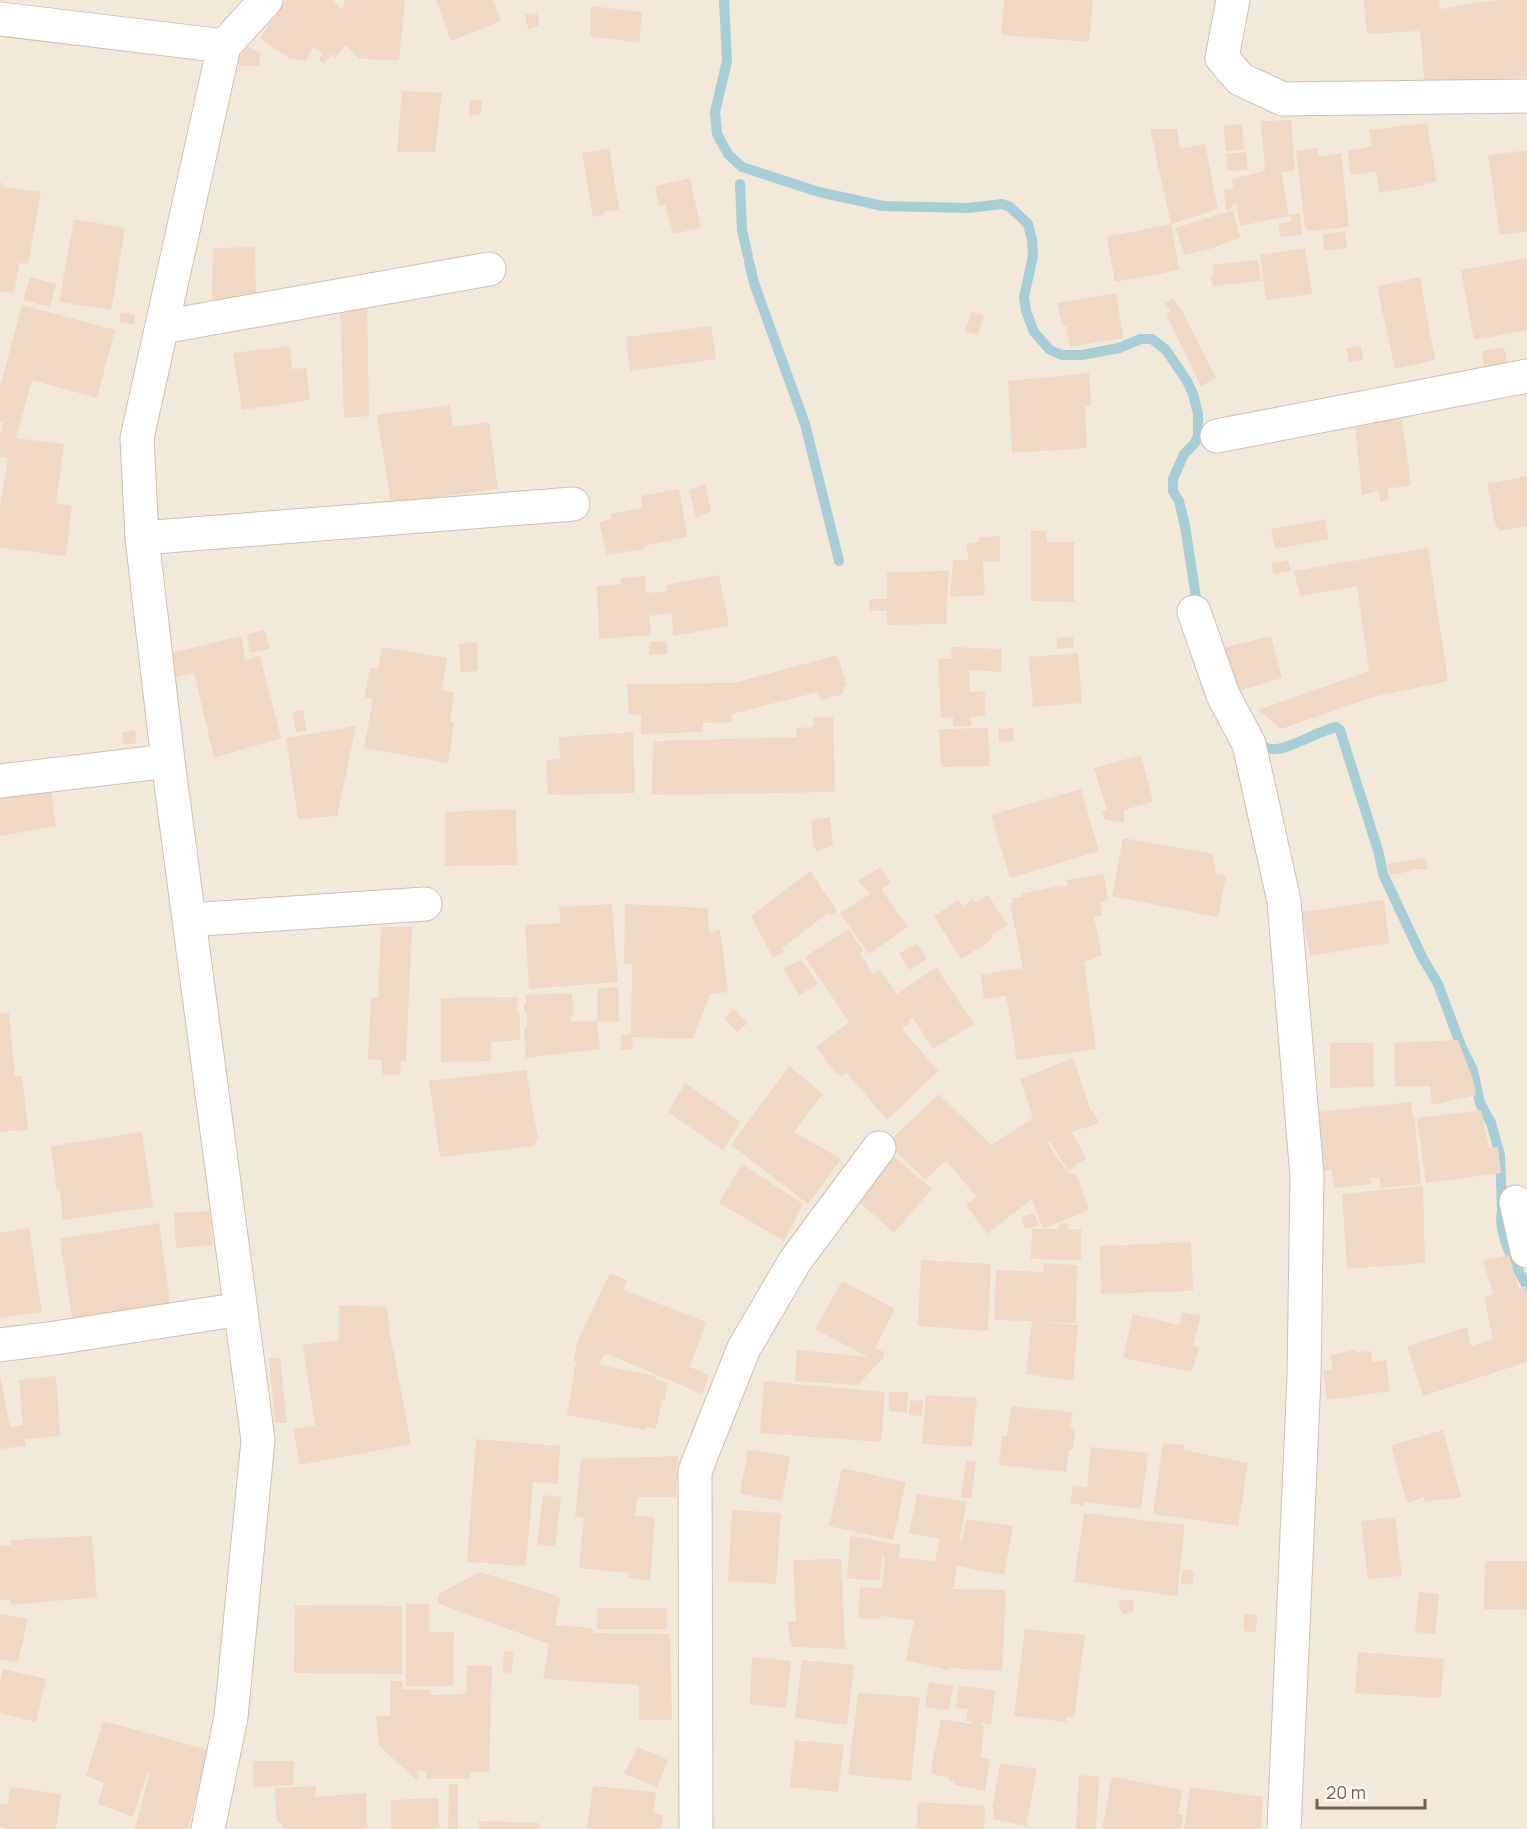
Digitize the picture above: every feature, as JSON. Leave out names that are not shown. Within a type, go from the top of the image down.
[{"type":"street","points":[[208,1829],[231,1717],[258,1440],[168,761],[142,538],[137,438],[224,46],[266,0]]},
{"type":"street","points":[[1233,0],[1222,58],[1240,79],[1282,99],[1527,96]]},
{"type":"street","points":[[0,19],[224,46]]},
{"type":"street","points":[[162,327],[489,269]]},
{"type":"street","points":[[1217,436],[1527,376]]},
{"type":"street","points":[[142,538],[573,504]]},
{"type":"street","points":[[1194,612],[1223,695],[1249,744],[1284,901],[1307,1176],[1304,1377],[1284,1829]]},
{"type":"street","points":[[0,781],[168,761]]},
{"type":"street","points":[[189,920],[425,904]]},
{"type":"street","points":[[696,1829],[695,1471],[744,1348],[795,1261],[879,1148]]},
{"type":"street","points":[[1516,1202],[1527,1251]]},
{"type":"street","points":[[0,1345],[241,1309]]},
{"type":"shaded area","points":[[0,0],[1527,0],[1527,1829],[0,1829]]},
{"type":"building","points":[[285,0],[333,0],[342,10],[345,0],[405,0],[399,60],[360,59],[345,45],[335,58],[331,54],[324,64],[319,60],[322,53],[313,47],[306,61],[290,59],[260,38]]},
{"type":"building","points":[[436,0],[493,0],[501,21],[451,41]]},
{"type":"building","points":[[1004,0],[1093,0],[1089,42],[1001,35]]},
{"type":"building","points":[[1364,0],[1439,0],[1440,9],[1496,0],[1527,0],[1527,77],[1449,82],[1425,86],[1420,31],[1367,34]]},
{"type":"building","points":[[591,6],[642,12],[639,43],[590,36]]},
{"type":"building","points":[[537,13],[539,26],[528,29],[525,15]]},
{"type":"building","points":[[245,45],[260,53],[259,66],[240,66],[238,63]]},
{"type":"building","points":[[402,91],[442,93],[435,152],[397,152]]},
{"type":"building","points":[[470,100],[482,100],[481,114],[469,116]]},
{"type":"building","points":[[1291,120],[1295,171],[1281,172],[1289,216],[1240,226],[1236,203],[1231,210],[1226,210],[1224,190],[1234,189],[1232,179],[1265,171],[1261,121]]},
{"type":"building","points":[[1427,123],[1437,182],[1379,193],[1376,171],[1350,175],[1348,151],[1372,146],[1369,130]]},
{"type":"building","points":[[1242,124],[1244,149],[1226,151],[1223,126]]},
{"type":"building","points":[[1150,129],[1177,129],[1180,149],[1205,144],[1218,209],[1171,224]]},
{"type":"building","points":[[1318,148],[1319,157],[1341,153],[1349,227],[1308,231],[1305,226],[1296,151]]},
{"type":"building","points":[[609,149],[619,209],[593,217],[582,153]]},
{"type":"building","points":[[1527,150],[1527,232],[1500,235],[1488,155]]},
{"type":"building","points":[[1246,152],[1248,170],[1228,171],[1226,154]]},
{"type":"building","points":[[690,178],[701,228],[673,234],[665,204],[659,206],[655,186]]},
{"type":"building","points":[[0,183],[3,183],[3,187],[41,192],[28,264],[19,263],[14,293],[0,291]]},
{"type":"building","points":[[1233,210],[1240,237],[1210,249],[1184,255],[1176,228]]},
{"type":"building","points":[[1300,213],[1302,235],[1280,237],[1279,223],[1291,222],[1290,215]]},
{"type":"building","points":[[74,219],[125,228],[111,310],[59,302]]},
{"type":"building","points":[[1171,224],[1179,270],[1115,282],[1107,237]]},
{"type":"building","points":[[1345,231],[1347,248],[1324,251],[1323,234]]},
{"type":"building","points":[[255,247],[256,298],[212,299],[213,248]]},
{"type":"building","points":[[1305,248],[1312,294],[1266,300],[1260,255]]},
{"type":"building","points":[[1527,258],[1527,330],[1474,340],[1461,270]]},
{"type":"building","points":[[1258,260],[1261,281],[1213,286],[1211,275],[1214,275],[1213,265]]},
{"type":"building","points":[[30,277],[56,284],[50,307],[23,300]]},
{"type":"building","points":[[1420,277],[1435,360],[1395,369],[1377,286]]},
{"type":"building","points":[[1116,293],[1123,338],[1070,347],[1066,326],[1063,327],[1057,303]]},
{"type":"building","points":[[367,297],[369,416],[344,418],[340,301]]},
{"type":"building","points":[[1174,298],[1216,378],[1201,386],[1166,314],[1170,311],[1165,303]]},
{"type":"building","points":[[22,305],[115,330],[97,398],[32,380],[16,438],[64,444],[56,504],[72,505],[66,556],[0,548],[0,505],[8,458],[0,457],[3,423],[0,422],[0,387]]},
{"type":"building","points":[[121,312],[135,315],[134,325],[119,322]]},
{"type":"building","points":[[972,312],[984,315],[978,335],[964,331]]},
{"type":"building","points":[[711,326],[716,359],[630,371],[626,337]]},
{"type":"building","points":[[290,346],[292,369],[306,368],[310,400],[242,410],[233,353]]},
{"type":"building","points":[[1361,346],[1363,360],[1349,362],[1346,348]]},
{"type":"building","points":[[1504,347],[1508,366],[1485,372],[1482,351]]},
{"type":"building","points":[[1089,373],[1091,405],[1085,406],[1087,448],[1012,453],[1008,381]]},
{"type":"building","points":[[450,405],[453,427],[489,422],[498,489],[391,503],[377,415]]},
{"type":"building","points":[[1401,413],[1411,485],[1388,489],[1389,500],[1380,502],[1379,491],[1362,495],[1355,422]]},
{"type":"building","points":[[1527,476],[1527,526],[1499,531],[1499,527],[1496,527],[1487,484]]},
{"type":"building","points":[[705,484],[711,511],[696,518],[689,490]]},
{"type":"building","points":[[679,489],[687,537],[644,546],[644,549],[607,555],[599,522],[611,519],[611,514],[642,508],[641,496]]},
{"type":"building","points":[[1325,519],[1329,539],[1275,549],[1271,529]]},
{"type":"building","points":[[1031,531],[1046,531],[1047,542],[1074,542],[1074,602],[1031,601]]},
{"type":"building","points":[[1000,536],[1000,562],[983,561],[985,595],[950,597],[953,560],[969,560],[966,544],[978,542],[979,537]]},
{"type":"building","points":[[1428,548],[1448,681],[1373,697],[1281,729],[1258,710],[1369,671],[1357,586],[1300,596],[1294,571]]},
{"type":"building","points":[[1288,560],[1291,571],[1274,574],[1271,563]]},
{"type":"building","points":[[949,571],[946,624],[887,625],[887,611],[869,611],[870,599],[887,599],[887,572]]},
{"type":"building","points":[[719,575],[729,626],[673,636],[672,613],[649,616],[651,635],[599,639],[597,586],[621,584],[621,578],[645,576],[646,593],[667,591],[666,585]]},
{"type":"building","points":[[265,630],[270,649],[250,653],[247,634]]},
{"type":"building","points":[[241,636],[245,660],[260,656],[281,738],[214,758],[194,673],[176,677],[171,653]]},
{"type":"building","points":[[1271,636],[1282,678],[1232,693],[1214,650]]},
{"type":"building","points":[[1073,637],[1074,647],[1057,649],[1057,638]]},
{"type":"building","points":[[667,641],[667,654],[649,655],[650,642]]},
{"type":"building","points":[[477,642],[478,671],[461,673],[459,644]]},
{"type":"building","points":[[382,647],[447,658],[442,690],[454,693],[450,721],[454,722],[448,763],[364,748],[373,699],[365,697],[370,668],[378,669]]},
{"type":"building","points":[[952,647],[1002,649],[1001,672],[969,670],[970,692],[985,691],[985,716],[971,717],[971,726],[953,726],[953,717],[941,718],[938,659],[951,659]]},
{"type":"building","points":[[1078,653],[1082,703],[1033,707],[1029,657]]},
{"type":"building","points":[[837,655],[847,686],[843,688],[843,694],[821,700],[818,692],[732,714],[731,722],[703,723],[703,732],[641,734],[641,715],[629,714],[627,684],[734,683]]},
{"type":"building","points":[[303,710],[307,731],[296,732],[292,712]]},
{"type":"building","points":[[833,717],[835,792],[652,795],[653,741],[797,737],[796,728],[813,727],[814,718]]},
{"type":"building","points":[[356,726],[337,816],[298,819],[286,738]]},
{"type":"building","points":[[988,728],[990,766],[941,767],[939,729]]},
{"type":"building","points":[[1013,728],[1014,741],[999,742],[998,729]]},
{"type":"building","points":[[135,730],[136,743],[124,745],[122,732]]},
{"type":"building","points":[[633,732],[635,793],[548,795],[546,760],[560,759],[559,737]]},
{"type":"building","points":[[1141,755],[1153,802],[1124,810],[1124,823],[1104,819],[1102,811],[1107,810],[1094,768]]},
{"type":"building","points":[[1081,789],[1099,851],[1010,878],[991,815]]},
{"type":"building","points":[[13,791],[15,796],[51,791],[56,826],[0,836],[0,794]]},
{"type":"building","points":[[516,809],[517,865],[445,866],[445,812]]},
{"type":"building","points":[[830,817],[833,846],[817,851],[813,845],[812,820]]},
{"type":"building","points":[[1123,838],[1213,854],[1216,874],[1226,876],[1218,917],[1112,896]]},
{"type":"building","points":[[1425,858],[1428,869],[1411,869],[1412,871],[1390,875],[1387,864]]},
{"type":"building","points":[[880,867],[891,883],[881,889],[908,927],[869,954],[840,913],[870,894],[858,881]]},
{"type":"building","points":[[810,871],[837,911],[830,916],[828,913],[782,948],[784,952],[773,958],[751,916]]},
{"type":"building","points":[[1104,874],[1108,900],[1100,902],[1102,915],[1094,917],[1102,955],[1084,962],[1096,1049],[1017,1060],[1006,996],[984,999],[981,975],[1023,968],[1010,903],[1013,902],[1012,898],[1063,885],[1063,887],[1068,886],[1066,880]]},
{"type":"building","points":[[988,895],[1008,925],[992,935],[993,938],[987,943],[961,959],[934,916],[958,900],[963,906],[973,899],[976,902]]},
{"type":"building","points":[[1384,900],[1389,943],[1310,956],[1302,912]]},
{"type":"building","points":[[612,904],[618,982],[529,989],[525,925],[561,923],[559,907]]},
{"type":"building","points":[[625,904],[708,908],[709,933],[720,930],[728,992],[710,994],[693,1039],[632,1037],[633,1049],[621,1050],[621,1035],[631,1034],[632,964],[624,964]]},
{"type":"building","points":[[381,927],[412,927],[406,1062],[401,1061],[400,1074],[383,1075],[381,1060],[368,1059],[371,998],[378,998]]},
{"type":"building","points":[[848,929],[863,950],[860,954],[873,973],[880,970],[897,994],[936,967],[974,1024],[933,1049],[913,1018],[909,1020],[911,1023],[902,1029],[938,1071],[887,1120],[846,1072],[841,1077],[837,1072],[835,1073],[816,1047],[849,1022],[805,957]]},
{"type":"building","points":[[917,944],[927,959],[909,970],[899,953]]},
{"type":"building","points":[[801,960],[819,984],[799,995],[783,968]]},
{"type":"building","points":[[618,987],[619,1022],[597,1021],[598,988]]},
{"type":"building","points":[[572,993],[574,1015],[571,1015],[571,1022],[597,1021],[600,1049],[526,1058],[524,1027],[527,1027],[527,1013],[524,1013],[524,1004],[527,1004],[525,995]]},
{"type":"building","points":[[517,997],[517,1013],[520,1013],[520,1040],[491,1042],[491,1061],[441,1062],[441,998]]},
{"type":"building","points":[[733,1008],[748,1023],[737,1032],[725,1019]]},
{"type":"building","points":[[9,1013],[15,1076],[22,1076],[28,1130],[0,1132],[0,1014]]},
{"type":"building","points":[[1458,1040],[1474,1082],[1476,1095],[1432,1105],[1430,1086],[1395,1087],[1394,1043]]},
{"type":"building","points":[[1330,1043],[1373,1043],[1374,1087],[1330,1088]]},
{"type":"building","points":[[1073,1058],[1091,1111],[1093,1110],[1099,1123],[1072,1132],[1086,1158],[1068,1171],[1050,1141],[1047,1142],[1067,1172],[1077,1176],[1089,1210],[1043,1229],[1032,1199],[987,1234],[966,1205],[977,1197],[946,1161],[925,1180],[887,1143],[939,1094],[991,1145],[1033,1118],[1020,1079]]},
{"type":"building","points":[[789,1066],[823,1094],[794,1132],[841,1159],[808,1204],[731,1145]]},
{"type":"building","points":[[526,1070],[538,1139],[534,1146],[440,1157],[429,1081]]},
{"type":"building","points":[[685,1083],[741,1122],[723,1150],[668,1112]]},
{"type":"building","points":[[1411,1102],[1421,1184],[1381,1188],[1379,1177],[1370,1178],[1371,1184],[1334,1188],[1332,1170],[1324,1171],[1319,1112]]},
{"type":"building","points":[[1481,1110],[1489,1148],[1498,1147],[1501,1173],[1426,1183],[1417,1118]]},
{"type":"building","points":[[142,1132],[153,1207],[63,1220],[51,1146]]},
{"type":"building","points":[[889,1152],[932,1189],[894,1233],[851,1195]]},
{"type":"building","points":[[742,1164],[803,1204],[784,1241],[719,1203]]},
{"type":"building","points":[[1423,1186],[1425,1263],[1347,1269],[1342,1194]]},
{"type":"building","points":[[209,1211],[213,1245],[176,1248],[174,1213]]},
{"type":"building","points":[[1034,1213],[1039,1225],[1025,1229],[1021,1217]]},
{"type":"building","points":[[159,1223],[170,1303],[72,1318],[60,1239]]},
{"type":"building","points":[[1060,1223],[1069,1224],[1068,1229],[1081,1229],[1081,1260],[1031,1259],[1032,1229],[1059,1229]]},
{"type":"building","points":[[29,1228],[42,1312],[0,1318],[0,1233]]},
{"type":"building","points":[[1191,1242],[1193,1291],[1101,1294],[1100,1246]]},
{"type":"building","points":[[1509,1255],[1519,1288],[1525,1286],[1527,1294],[1527,1362],[1423,1396],[1407,1346],[1467,1327],[1471,1346],[1493,1339],[1484,1297],[1493,1294],[1483,1260]]},
{"type":"building","points":[[921,1260],[991,1264],[988,1331],[918,1326]]},
{"type":"building","points":[[1043,1263],[1077,1265],[1076,1323],[1037,1322],[1078,1325],[1073,1381],[1026,1374],[1032,1321],[994,1320],[996,1270],[1044,1272]]},
{"type":"building","points":[[610,1273],[627,1280],[624,1290],[706,1322],[690,1367],[709,1375],[702,1394],[605,1353],[599,1365],[656,1376],[655,1379],[668,1383],[656,1429],[646,1427],[646,1430],[567,1415],[578,1340]]},
{"type":"building","points":[[842,1281],[895,1309],[875,1348],[884,1352],[884,1357],[858,1385],[795,1381],[797,1350],[868,1357],[815,1329]]},
{"type":"building","points":[[339,1305],[387,1307],[411,1444],[300,1465],[293,1429],[315,1426],[303,1345],[339,1340]]},
{"type":"building","points":[[1182,1312],[1201,1316],[1193,1345],[1199,1348],[1192,1372],[1123,1358],[1133,1314],[1179,1325]]},
{"type":"building","points":[[1355,1350],[1356,1352],[1371,1351],[1372,1362],[1386,1360],[1390,1391],[1327,1400],[1323,1370],[1332,1369],[1331,1355]]},
{"type":"building","points":[[269,1358],[280,1358],[287,1423],[275,1423]]},
{"type":"building","points":[[0,1374],[10,1427],[23,1425],[19,1380],[56,1376],[60,1436],[25,1439],[26,1446],[0,1449]]},
{"type":"building","points":[[764,1381],[885,1392],[881,1442],[760,1433]]},
{"type":"building","points":[[889,1392],[908,1392],[907,1413],[889,1411]]},
{"type":"building","points":[[926,1395],[977,1398],[972,1447],[922,1444]]},
{"type":"building","points":[[910,1400],[923,1401],[922,1416],[909,1415]]},
{"type":"building","points":[[1011,1406],[1073,1412],[1070,1429],[1075,1429],[1073,1450],[1069,1450],[1066,1472],[999,1465],[1002,1436],[1007,1436]]},
{"type":"building","points":[[1443,1430],[1461,1497],[1425,1502],[1424,1497],[1407,1503],[1391,1445]]},
{"type":"building","points":[[476,1439],[560,1446],[558,1484],[533,1482],[526,1566],[467,1562]]},
{"type":"building","points":[[1163,1443],[1184,1445],[1183,1450],[1248,1463],[1238,1526],[1153,1514]]},
{"type":"building","points":[[1091,1447],[1148,1453],[1141,1509],[1085,1502],[1085,1506],[1070,1503],[1073,1485],[1087,1488]]},
{"type":"building","points":[[748,1450],[790,1456],[782,1501],[740,1494]]},
{"type":"building","points":[[678,1456],[676,1497],[637,1497],[635,1516],[655,1517],[650,1581],[628,1578],[629,1573],[579,1568],[584,1518],[575,1516],[581,1459]]},
{"type":"building","points":[[966,1461],[976,1462],[971,1498],[961,1498]]},
{"type":"building","points":[[842,1468],[906,1482],[893,1540],[829,1526]]},
{"type":"building","points":[[917,1494],[967,1502],[959,1541],[962,1542],[966,1519],[1013,1526],[1004,1575],[957,1566],[953,1589],[1006,1590],[1002,1671],[948,1668],[947,1670],[906,1660],[914,1620],[880,1616],[879,1619],[858,1618],[860,1587],[882,1588],[885,1557],[882,1556],[880,1580],[847,1579],[850,1536],[900,1545],[899,1558],[935,1561],[940,1539],[909,1533]]},
{"type":"building","points":[[543,1495],[561,1497],[555,1547],[537,1544]]},
{"type":"building","points":[[732,1510],[781,1513],[776,1584],[728,1581]]},
{"type":"building","points":[[1084,1513],[1185,1525],[1177,1596],[1074,1582]]},
{"type":"building","points":[[1395,1517],[1402,1576],[1368,1579],[1361,1521]]},
{"type":"building","points":[[92,1536],[97,1597],[11,1605],[10,1599],[0,1600],[0,1546],[11,1545],[11,1540]]},
{"type":"building","points":[[841,1559],[845,1649],[792,1647],[787,1621],[796,1621],[793,1560]]},
{"type":"building","points":[[1485,1561],[1527,1561],[1527,1610],[1484,1609]]},
{"type":"building","points":[[1183,1569],[1194,1571],[1192,1585],[1181,1583]]},
{"type":"building","points":[[480,1572],[561,1597],[555,1625],[592,1628],[594,1633],[670,1634],[672,1720],[639,1720],[639,1685],[543,1679],[549,1644],[437,1603],[439,1594]]},
{"type":"building","points":[[1419,1592],[1439,1594],[1435,1634],[1415,1632]]},
{"type":"building","points":[[1120,1600],[1134,1600],[1133,1612],[1123,1614],[1119,1608]]},
{"type":"building","points":[[406,1604],[429,1604],[429,1632],[454,1632],[453,1686],[406,1686]]},
{"type":"building","points":[[295,1605],[402,1606],[402,1674],[294,1673]]},
{"type":"building","points":[[597,1608],[667,1608],[667,1629],[597,1629]]},
{"type":"building","points":[[1244,1613],[1257,1615],[1256,1632],[1244,1631]]},
{"type":"building","points":[[0,1614],[28,1619],[18,1662],[0,1659]]},
{"type":"building","points":[[1025,1629],[1085,1635],[1074,1718],[1066,1717],[1066,1722],[1014,1716]]},
{"type":"building","points":[[504,1651],[513,1652],[512,1673],[503,1672]]},
{"type":"building","points":[[1358,1652],[1444,1659],[1441,1698],[1355,1693]]},
{"type":"building","points":[[752,1657],[791,1661],[786,1708],[750,1704]]},
{"type":"building","points":[[802,1660],[854,1665],[847,1725],[795,1718]]},
{"type":"building","points":[[467,1665],[492,1666],[489,1772],[470,1772],[469,1779],[426,1779],[426,1771],[418,1770],[417,1780],[379,1746],[376,1716],[390,1716],[390,1681],[402,1681],[403,1689],[430,1690],[431,1695],[466,1694]]},
{"type":"building","points":[[3,1669],[46,1679],[36,1722],[0,1713],[0,1683]]},
{"type":"building","points":[[929,1682],[953,1686],[949,1710],[925,1707]]},
{"type":"building","points":[[959,1686],[995,1690],[991,1724],[982,1723],[981,1725],[984,1726],[981,1758],[990,1759],[985,1791],[954,1785],[949,1778],[932,1774],[931,1770],[941,1719],[971,1724],[971,1721],[966,1721],[968,1709],[956,1708]]},
{"type":"building","points":[[858,1693],[920,1697],[911,1781],[848,1775]]},
{"type":"building","points":[[103,1721],[209,1750],[188,1829],[135,1829],[149,1775],[147,1774],[133,1817],[98,1804],[104,1783],[86,1776]]},
{"type":"building","points":[[795,1740],[844,1745],[838,1792],[790,1787]]},
{"type":"building","points":[[638,1747],[668,1760],[657,1787],[624,1774]]},
{"type":"building","points":[[253,1761],[294,1761],[293,1785],[253,1787]]},
{"type":"building","points":[[1000,1763],[1037,1769],[1026,1826],[993,1819],[994,1810],[992,1809]]},
{"type":"building","points":[[1079,1775],[1099,1777],[1096,1829],[1076,1829]]},
{"type":"building","points":[[1112,1777],[1183,1790],[1178,1814],[1183,1815],[1181,1829],[1102,1829]]},
{"type":"building","points":[[449,1784],[458,1784],[458,1829],[448,1829]]},
{"type":"building","points":[[316,1786],[315,1797],[366,1793],[367,1829],[286,1829],[276,1820],[275,1788]]},
{"type":"building","points":[[593,1786],[656,1792],[654,1813],[663,1815],[661,1829],[587,1829]]},
{"type":"building","points":[[10,1787],[61,1794],[56,1829],[4,1829],[0,1827],[0,1803],[8,1804]]},
{"type":"building","points":[[1190,1787],[1263,1797],[1261,1829],[1184,1829]]},
{"type":"building","points":[[438,1798],[439,1829],[391,1829],[391,1800]]},
{"type":"building","points":[[918,1802],[985,1806],[984,1829],[917,1829]]},
{"type":"building","points":[[479,1821],[539,1823],[539,1829],[479,1829]]},
{"type":"waterway","points":[[724,0],[727,61],[715,112],[717,134],[728,154],[742,167],[819,192],[883,206],[968,208],[1002,204],[1010,207],[1028,224],[1033,256],[1024,297],[1026,311],[1034,332],[1050,350],[1062,355],[1082,355],[1119,348],[1141,339],[1152,339],[1166,350],[1187,381],[1198,414],[1198,435],[1195,443],[1184,454],[1173,479],[1173,491],[1179,501],[1185,526],[1198,610]]},
{"type":"waterway","points":[[740,184],[742,230],[748,256]]},
{"type":"waterway","points":[[749,262],[754,283],[805,424],[839,561]]},
{"type":"waterway","points":[[1254,741],[1267,748],[1278,749],[1329,729],[1336,727],[1340,730],[1379,854],[1383,874],[1422,957],[1438,984],[1461,1046],[1473,1070],[1480,1103],[1491,1123],[1500,1155],[1502,1208]]},
{"type":"waterway","points":[[1502,1211],[1502,1230],[1505,1240],[1527,1286]]}]
